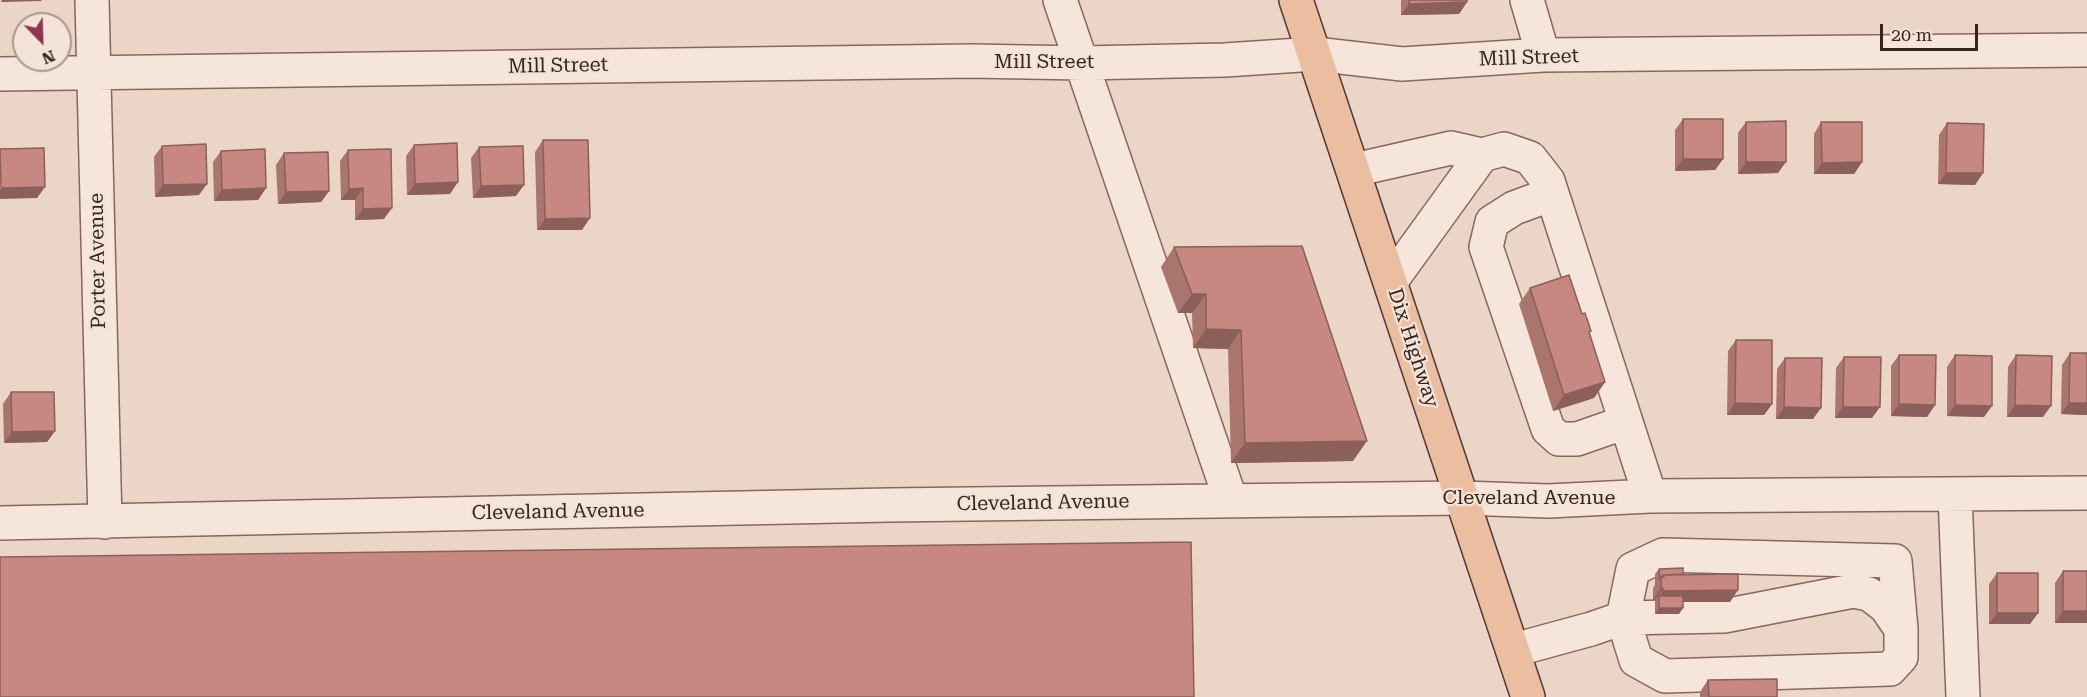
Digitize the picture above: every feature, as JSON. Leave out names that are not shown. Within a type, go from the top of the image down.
[{"type":"main road","name":"Dix Highway","points":[[1296,0],[1528,697]]},
{"type":"street","name":"Porter Avenue","points":[[92,0],[105,522]]},
{"type":"street","points":[[1060,0],[1231,501]]},
{"type":"street","points":[[1527,0],[1544,56]]},
{"type":"street","name":"Mill Street","points":[[0,74],[971,61],[1082,63],[1225,60],[1315,54],[1402,64],[1544,56],[2087,50]]},
{"type":"street","points":[[1354,170],[1451,148],[1482,154],[1504,149],[1530,158],[1548,181],[1650,496]]},
{"type":"street","points":[[1391,281],[1482,154]]},
{"type":"street","points":[[1552,194],[1514,208],[1492,222],[1486,247],[1548,429],[1559,439],[1577,439],[1626,422]]},
{"type":"street","name":"Cleveland Avenue","points":[[0,523],[889,505],[1463,498],[1548,501],[1650,496],[2087,493]]},
{"type":"street","points":[[1955,495],[1963,697]]},
{"type":"street","points":[[1663,555],[1895,561],[1902,629],[1901,657],[1890,669],[1665,676],[1636,660],[1623,618],[1633,569],[1663,555]]},
{"type":"street","points":[[1514,650],[1623,618],[1724,616],[1853,591],[1869,594],[1886,607],[1902,629]]},
{"type":"building","points":[[1409,0],[1467,0],[1467,2],[1409,4]]},
{"type":"building","points":[[1683,119],[1723,119],[1723,159],[1683,159]]},
{"type":"building","points":[[1786,121],[1786,162],[1746,162],[1746,122]]},
{"type":"building","points":[[1821,122],[1862,122],[1862,162],[1822,163]]},
{"type":"building","points":[[1947,123],[1984,124],[1983,173],[1946,173]]},
{"type":"building","points":[[543,140],[588,140],[590,218],[545,219]]},
{"type":"building","points":[[457,143],[458,182],[415,184],[414,145]]},
{"type":"building","points":[[206,144],[207,184],[163,185],[162,146]]},
{"type":"building","points":[[523,146],[524,185],[481,186],[479,147]]},
{"type":"building","points":[[44,148],[45,187],[1,188],[0,149]]},
{"type":"building","points":[[265,149],[266,188],[222,190],[221,151]]},
{"type":"building","points":[[391,149],[392,208],[363,209],[363,188],[349,189],[348,150]]},
{"type":"building","points":[[328,152],[329,191],[286,192],[284,153]]},
{"type":"building","points":[[1302,246],[1367,441],[1245,443],[1241,330],[1206,329],[1206,294],[1192,294],[1174,247]]},
{"type":"building","points":[[1569,275],[1582,314],[1585,313],[1605,382],[1564,395],[1530,288]]},
{"type":"building","points":[[1736,340],[1772,340],[1772,404],[1735,403]]},
{"type":"building","points":[[2070,353],[2087,353],[2087,403],[2069,403]]},
{"type":"building","points":[[1899,355],[1936,355],[1935,405],[1899,404]]},
{"type":"building","points":[[1955,355],[1992,356],[1992,406],[1955,405]]},
{"type":"building","points":[[2016,355],[2052,356],[2051,406],[2015,405]]},
{"type":"building","points":[[1844,357],[1881,357],[1880,407],[1843,407]]},
{"type":"building","points":[[1785,358],[1822,358],[1821,408],[1784,407]]},
{"type":"building","points":[[11,392],[54,392],[55,431],[12,432]]},
{"type":"building","points":[[1191,542],[1194,697],[0,697],[0,557]]},
{"type":"building","points":[[1683,568],[1683,574],[1663,575],[1660,579],[1659,569]]},
{"type":"building","points":[[2063,571],[2087,571],[2087,611],[2063,611]]},
{"type":"building","points":[[1997,573],[2038,573],[2038,613],[1997,613]]},
{"type":"building","points":[[1738,574],[1738,590],[1663,591],[1661,588],[1663,575]]},
{"type":"building","points":[[1659,596],[1683,596],[1683,608],[1659,608]]},
{"type":"building","points":[[1777,679],[1777,697],[1709,697],[1708,680]]}]
